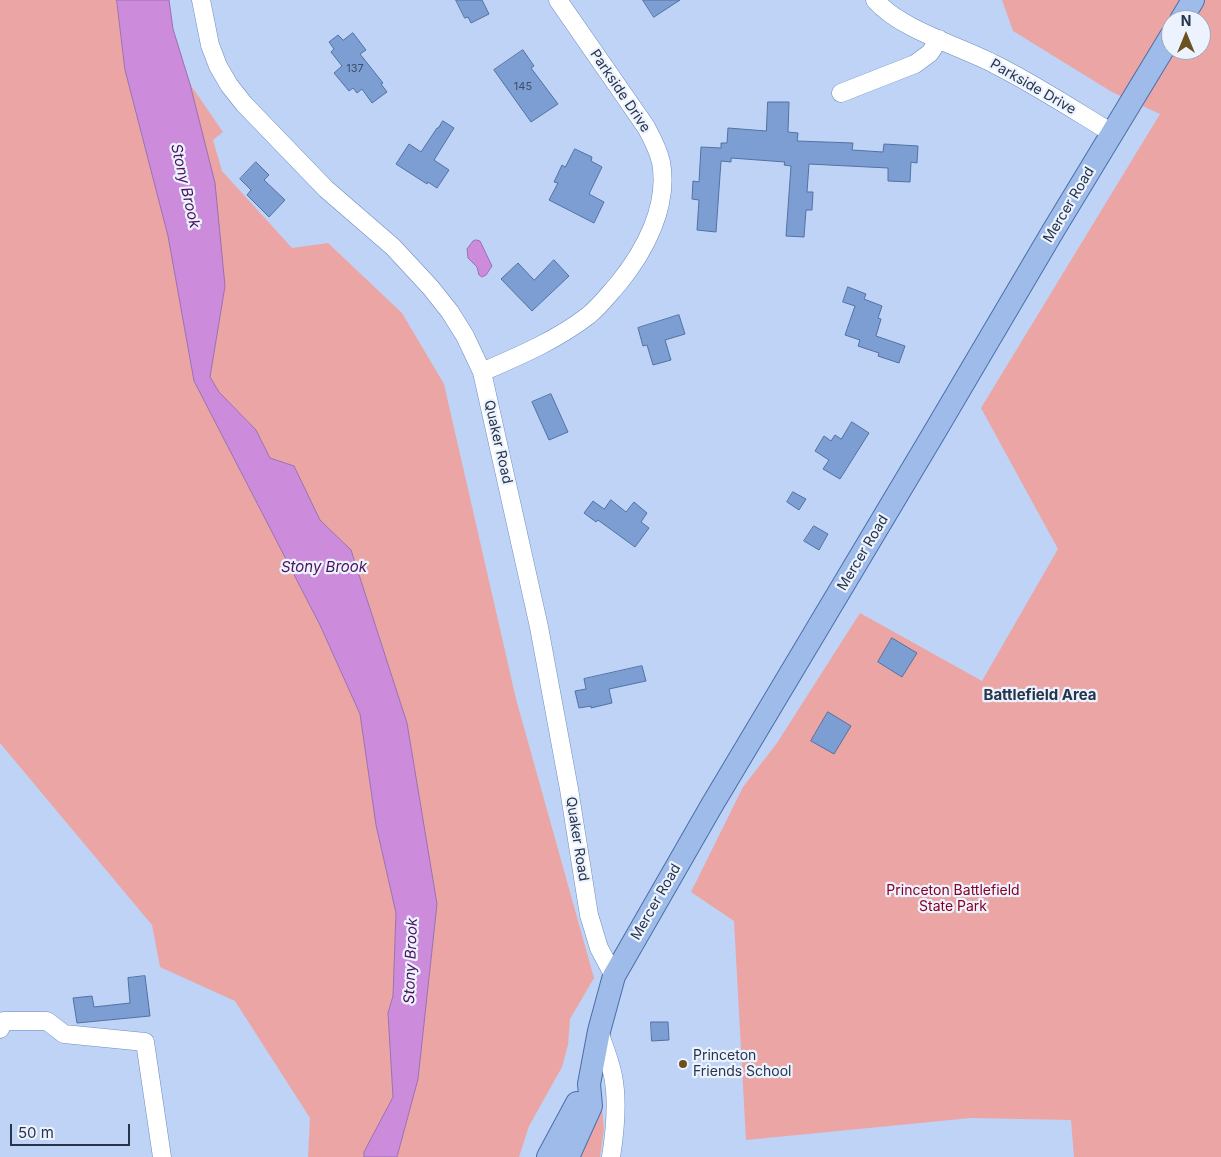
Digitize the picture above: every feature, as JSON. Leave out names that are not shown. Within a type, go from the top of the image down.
[{"type":"main road","name":"Mercer Road","points":[[556,1155],[578,1100],[589,1084],[599,1031],[614,976],[717,797],[1161,52]]},
{"type":"street","name":"Quaker Road","points":[[200,0],[210,45],[218,66],[229,85],[244,104],[326,189],[393,247],[431,288],[450,312],[465,336],[482,372],[539,627],[569,788],[589,915],[599,948],[614,976]]},
{"type":"street","name":"Parkside Drive","points":[[482,372],[538,347],[590,314],[628,272],[643,249],[653,227],[660,202],[661,162],[656,144],[558,0]]},
{"type":"street","name":"Parkside Drive","points":[[874,0],[883,10],[913,28],[998,66],[1112,133]]},
{"type":"street","points":[[842,92],[915,64],[930,52],[939,39]]},
{"type":"street","points":[[1,1020],[47,1021],[64,1034],[145,1042],[162,1157]]},
{"type":"street","points":[[599,1031],[613,1076],[616,1100],[611,1157]]},
{"type":"street","points":[[589,1084],[603,1097],[614,1117]]},
{"type":"green space","points":[[0,0],[117,0],[125,70],[168,236],[194,381],[320,625],[360,714],[376,825],[396,913],[393,996],[388,1013],[393,1097],[364,1157],[308,1157],[310,1118],[235,1001],[160,967],[152,925],[0,743]]},
{"type":"green space","name":"Princeton Battlefield State Park","points":[[1002,0],[1221,0],[1221,1157],[1074,1157],[1071,1120],[971,1118],[746,1140],[734,921],[691,892],[743,787],[777,743],[860,613],[982,681],[1058,549],[981,408],[1160,114],[1112,92],[1013,31]]},
{"type":"green space","points":[[190,84],[223,132],[213,140],[222,171],[292,248],[328,243],[402,313],[444,384],[516,699],[594,978],[570,1019],[568,1045],[562,1067],[529,1126],[519,1157],[397,1157],[418,1079],[437,904],[407,723],[351,550],[320,520],[294,466],[270,458],[256,430],[219,392],[210,377],[225,286]]},
{"type":"green space","points":[[602,1109],[604,1129],[600,1157],[573,1157]]},
{"type":"water","name":"Stony Brook","points":[[117,0],[169,0],[173,29],[190,84],[215,183],[225,286],[210,377],[219,392],[256,430],[270,458],[294,466],[320,520],[351,550],[407,723],[437,904],[418,1079],[397,1157],[364,1157],[364,1152],[393,1097],[388,1013],[393,996],[396,913],[376,825],[360,714],[320,625],[194,381],[168,236],[125,70]]},
{"type":"water","points":[[476,240],[480,241],[492,266],[486,275],[482,277],[479,275],[477,267],[468,258],[467,249]]},
{"type":"building","points":[[456,0],[482,0],[489,14],[471,23],[468,17],[465,18]]},
{"type":"building","points":[[643,0],[680,0],[654,17]]},
{"type":"building","points":[[353,33],[366,50],[360,54],[383,83],[381,84],[387,92],[372,103],[362,89],[357,93],[353,88],[349,91],[334,73],[342,66],[331,52],[334,49],[329,42],[338,35],[343,40]]},
{"type":"building","points":[[523,50],[534,66],[531,68],[558,104],[531,122],[494,70]]},
{"type":"building","points":[[768,102],[789,102],[788,132],[798,133],[797,141],[853,143],[852,150],[883,152],[884,144],[918,146],[917,163],[911,162],[910,182],[888,181],[888,168],[809,164],[807,192],[813,192],[812,210],[806,210],[804,237],[786,236],[791,166],[784,165],[785,162],[731,158],[731,162],[721,161],[716,232],[697,230],[699,200],[692,199],[693,181],[699,182],[701,147],[721,148],[721,143],[727,143],[728,128],[766,131]]},
{"type":"building","points":[[443,121],[454,128],[434,160],[449,170],[437,188],[428,182],[427,184],[396,164],[409,144],[421,152]]},
{"type":"building","points":[[575,149],[592,157],[591,161],[602,167],[589,194],[604,202],[594,223],[549,200],[558,183],[554,182],[562,165],[565,167]]},
{"type":"building","points":[[256,162],[269,175],[264,180],[285,200],[269,217],[247,195],[251,190],[240,179]]},
{"type":"building","points":[[554,260],[569,276],[532,311],[501,279],[518,263],[534,280]]},
{"type":"building","points":[[848,287],[866,294],[864,299],[882,306],[878,318],[881,319],[876,336],[905,346],[899,363],[878,356],[879,353],[858,346],[860,340],[845,335],[855,306],[843,302]]},
{"type":"building","points":[[679,315],[685,334],[665,340],[671,360],[653,365],[647,345],[643,346],[638,328]]},
{"type":"building","points":[[551,394],[568,432],[549,440],[532,402]]},
{"type":"building","points":[[852,422],[869,433],[840,479],[823,469],[829,460],[815,451],[824,436],[831,441],[835,435],[841,439]]},
{"type":"building","points":[[793,492],[806,499],[799,510],[787,502]]},
{"type":"building","points":[[611,500],[626,512],[634,502],[647,513],[641,522],[649,528],[635,547],[598,520],[596,522],[584,513],[593,501],[604,509]]},
{"type":"building","points":[[814,526],[828,534],[819,550],[804,541]]},
{"type":"building","points":[[892,638],[917,653],[902,677],[878,662]]},
{"type":"building","points":[[642,666],[646,681],[609,689],[612,703],[591,708],[591,706],[579,708],[575,691],[586,689],[584,679]]},
{"type":"building","points":[[828,712],[851,726],[834,754],[811,741]]},
{"type":"building","points":[[145,976],[150,1016],[77,1023],[73,998],[92,996],[94,1007],[130,1003],[128,978]]},
{"type":"building","points":[[651,1022],[668,1022],[669,1040],[652,1041]]},
{"type":"place","name":"Princeton Friends School","points":[[683,1064]]},
{"type":"district","name":"Battlefield Area","points":[[1040,695]]}]
